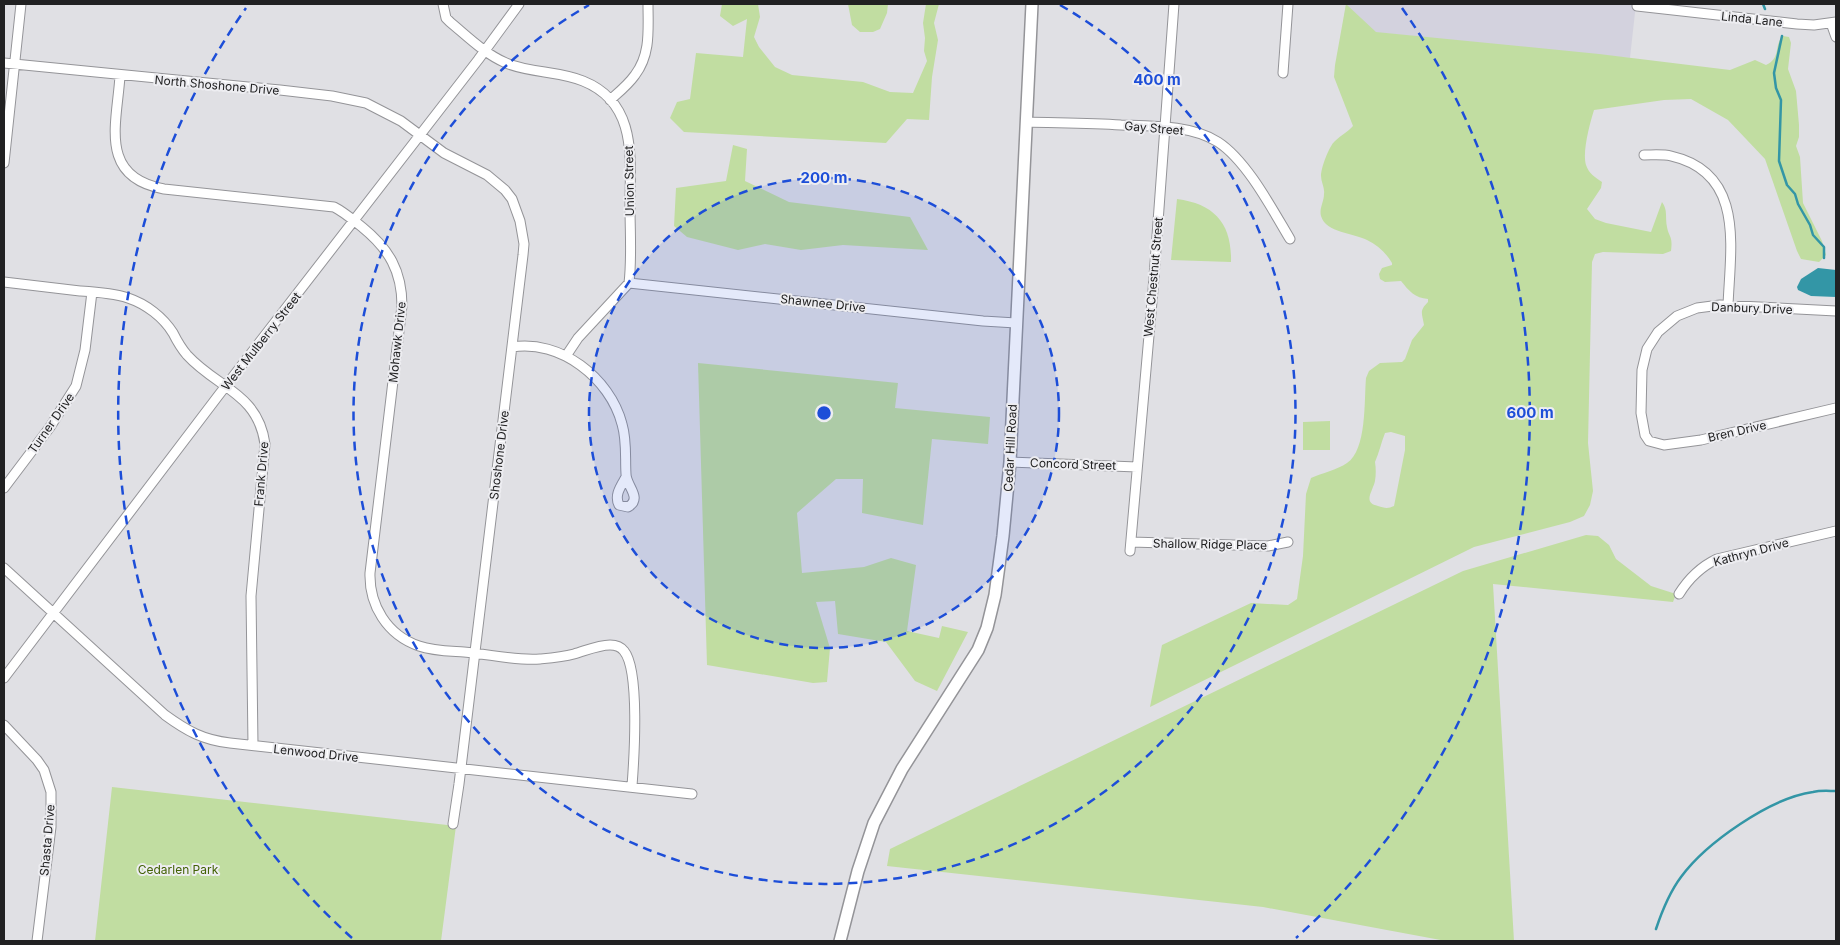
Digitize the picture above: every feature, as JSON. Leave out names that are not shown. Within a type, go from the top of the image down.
[{"type":"main road","name":"Cedar Hill Road","points":[[840,941],[861,859],[874,823],[900,773],[978,650],[992,611],[1003,541],[1010,462],[1032,4]]},
{"type":"street","points":[[4,163],[21,4]]},
{"type":"street","name":"Union Street","points":[[443,4],[444,12],[450,22],[486,51],[507,64],[586,82],[596,87],[620,112],[630,146],[629,283]]},
{"type":"street","name":"West Mulberry Street","points":[[4,678],[226,386],[486,51],[518,4]]},
{"type":"street","points":[[610,100],[635,75],[645,56],[648,43],[648,4]]},
{"type":"street","name":"West Chestnut Street","points":[[1131,547],[1174,4]]},
{"type":"street","points":[[1283,73],[1288,4]]},
{"type":"street","name":"Linda Lane","points":[[1637,6],[1683,8],[1797,24],[1834,23]]},
{"type":"street","points":[[1834,23],[1836,37]]},
{"type":"street","name":"North Shoshone Drive","points":[[4,63],[120,76],[280,90],[352,100],[388,113],[420,136]]},
{"type":"street","name":"Mohawk Drive","points":[[120,76],[114,141],[117,154],[124,166],[142,182],[152,187],[164,189],[334,207],[377,239],[387,252],[397,272],[402,295],[370,573],[372,594],[381,618],[389,627],[408,641],[429,649],[538,659],[571,655],[612,645],[624,651],[629,662],[634,699],[635,735],[632,786]]},
{"type":"street","name":"Gay Street","points":[[1026,122],[1165,127],[1196,133],[1218,142],[1252,179],[1290,239]]},
{"type":"street","name":"Shoshone Drive","points":[[420,136],[454,160],[492,179],[505,190],[517,210],[524,244],[453,824]]},
{"type":"street","points":[[1644,155],[1670,156],[1687,161],[1705,173],[1719,188],[1727,204],[1731,224],[1728,306]]},
{"type":"street","name":"Frank Drive","points":[[4,282],[128,298],[148,308],[172,332],[188,356],[245,402],[256,416],[264,435],[265,444],[252,596],[253,745]]},
{"type":"street","points":[[566,356],[578,338],[629,283]]},
{"type":"street","name":"Shawnee Drive","points":[[629,283],[1016,323]]},
{"type":"street","name":"Turner Drive","points":[[4,488],[50,427],[76,386],[85,350],[92,292]]},
{"type":"street","name":"Danbury Drive","points":[[1645,431],[1641,413],[1642,370],[1647,349],[1653,338],[1667,322],[1687,311],[1709,306],[1836,311]]},
{"type":"street","points":[[512,347],[528,345],[566,356],[595,379],[610,396],[623,426],[626,444],[626,477]]},
{"type":"street","name":"Bren Drive","points":[[1645,431],[1649,441],[1664,445],[1674,444],[1701,440],[1836,408]]},
{"type":"street","name":"Concord Street","points":[[1010,462],[1137,467]]},
{"type":"street","name":"Kathryn Drive","points":[[1679,594],[1693,574],[1717,559],[1836,531]]},
{"type":"street","name":"Shallow Ridge Place","points":[[1131,547],[1268,546],[1288,542]]},
{"type":"street","name":"Lenwood Drive","points":[[4,568],[48,606],[165,715],[200,737],[217,741],[692,794]]},
{"type":"street","name":"Shasta Drive","points":[[4,725],[44,770],[50,792],[51,827],[37,941]]},
{"type":"shaded area","points":[[1346,4],[1636,4],[1630,58],[1342,29]]},
{"type":"green space","points":[[722,4],[758,4],[760,17],[754,37],[759,47],[775,67],[792,75],[863,82],[890,92],[913,93],[927,61],[924,51],[923,23],[926,4],[939,4],[934,23],[938,40],[932,77],[929,120],[907,119],[886,143],[684,132],[670,118],[677,102],[690,99],[696,53],[743,57],[747,19],[733,26],[720,16]]},
{"type":"green space","points":[[848,4],[888,4],[887,13],[880,29],[873,32],[860,32],[852,25]]},
{"type":"green space","points":[[1346,4],[1376,32],[1599,54],[1730,70],[1755,60],[1766,65],[1776,55],[1778,44],[1783,36],[1789,37],[1791,43],[1788,69],[1796,91],[1799,137],[1796,146],[1800,157],[1803,203],[1822,241],[1826,255],[1819,262],[1801,259],[1765,159],[1728,120],[1691,99],[1664,100],[1594,110],[1587,138],[1585,159],[1589,171],[1602,182],[1601,188],[1587,209],[1595,219],[1606,223],[1651,232],[1662,202],[1666,211],[1671,251],[1663,254],[1603,252],[1595,254],[1592,262],[1588,443],[1593,491],[1590,505],[1584,516],[1570,522],[1474,547],[1150,707],[1162,645],[1251,603],[1288,605],[1297,599],[1303,556],[1306,494],[1311,478],[1334,470],[1347,463],[1353,457],[1361,436],[1366,378],[1369,371],[1380,363],[1402,362],[1412,340],[1424,325],[1422,312],[1428,299],[1413,293],[1401,281],[1385,282],[1380,279],[1379,274],[1382,268],[1392,265],[1384,253],[1375,244],[1367,240],[1328,226],[1321,216],[1324,197],[1321,176],[1322,168],[1330,147],[1353,126],[1334,77]],"holes":[[[1391,432],[1405,436],[1405,450],[1394,506],[1386,508],[1373,504],[1369,499],[1375,481],[1375,462],[1385,433]]]},
{"type":"green space","points":[[733,145],[747,149],[745,181],[789,202],[910,217],[928,250],[843,245],[801,250],[765,244],[738,250],[687,237],[674,226],[676,188],[726,181]]},
{"type":"green space","points":[[1177,199],[1202,206],[1219,218],[1228,237],[1231,249],[1231,262],[1171,260]]},
{"type":"green space","points":[[698,363],[898,383],[895,408],[990,417],[988,444],[932,439],[923,525],[862,513],[863,479],[836,479],[797,513],[802,573],[864,567],[891,558],[916,565],[907,631],[939,638],[942,626],[968,632],[937,691],[915,681],[886,642],[838,634],[835,601],[816,602],[830,648],[827,682],[813,683],[707,665]]},
{"type":"green space","points":[[1330,421],[1330,450],[1303,450],[1303,422]]},
{"type":"green space","points":[[1586,535],[1598,536],[1609,545],[1616,559],[1651,586],[1676,594],[1673,602],[1493,584],[1514,941],[1446,941],[1263,907],[887,866],[890,849],[1463,571]]},
{"type":"green space","name":"Cedarlen Park","points":[[112,787],[456,826],[441,941],[95,941]]},
{"type":"water","points":[[1818,268],[1836,270],[1836,297],[1811,296],[1798,290],[1797,287],[1801,279]]},
{"type":"waterway","points":[[1763,4],[1765,9]]},
{"type":"waterway","points":[[1782,36],[1774,73],[1776,88],[1781,100],[1779,161],[1787,185],[1795,194],[1813,235],[1824,247],[1824,258]]},
{"type":"waterway","points":[[1656,929],[1666,902],[1681,877],[1706,850],[1722,837],[1740,824],[1778,803],[1813,792],[1836,791]]}]
